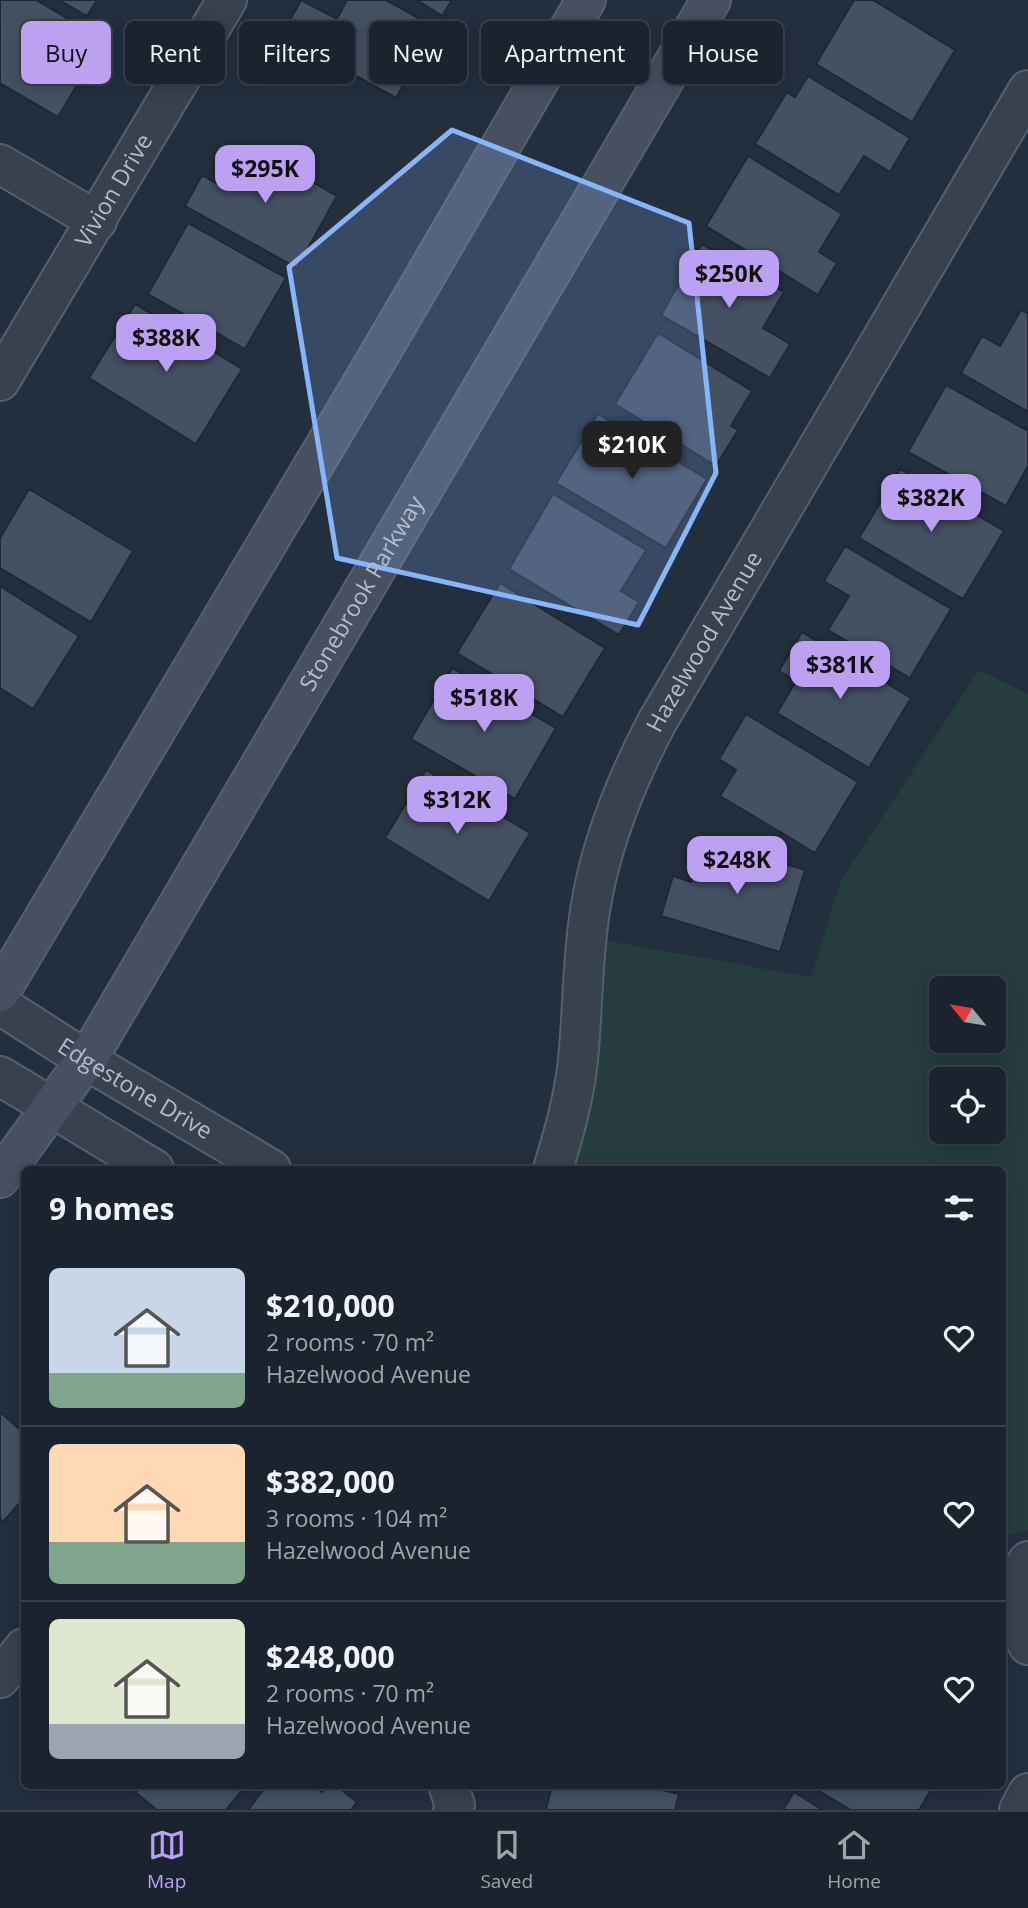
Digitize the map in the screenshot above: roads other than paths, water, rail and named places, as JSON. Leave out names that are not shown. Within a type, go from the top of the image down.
[{"type":"main road","points":[[0,992],[378,357],[586,0]]},
{"type":"main road","name":"Stonebrook Parkway","points":[[0,1178],[86,1060],[711,0]]},
{"type":"street","name":"Vivion Drive","points":[[0,381],[227,0]]},
{"type":"street","name":"Hazelwood Avenue","points":[[554,1166],[566,1128],[578,1060],[582,975],[590,909],[605,844],[633,769],[657,722],[1028,90]]},
{"type":"street","points":[[0,164],[97,220]]},
{"type":"street","name":"Edgestone Drive","points":[[0,1005],[86,1060],[266,1166]]},
{"type":"street","points":[[0,1076],[150,1166]]},
{"type":"street","points":[[1006,1549],[1028,1546]]},
{"type":"street","points":[[1028,1561],[1019,1578],[1014,1601],[1018,1624],[1028,1645]]},
{"type":"street","points":[[1006,1627],[1028,1645]]},
{"type":"street","points":[[0,1678],[21,1652]]},
{"type":"street","points":[[1019,1810],[1028,1793]]}]
